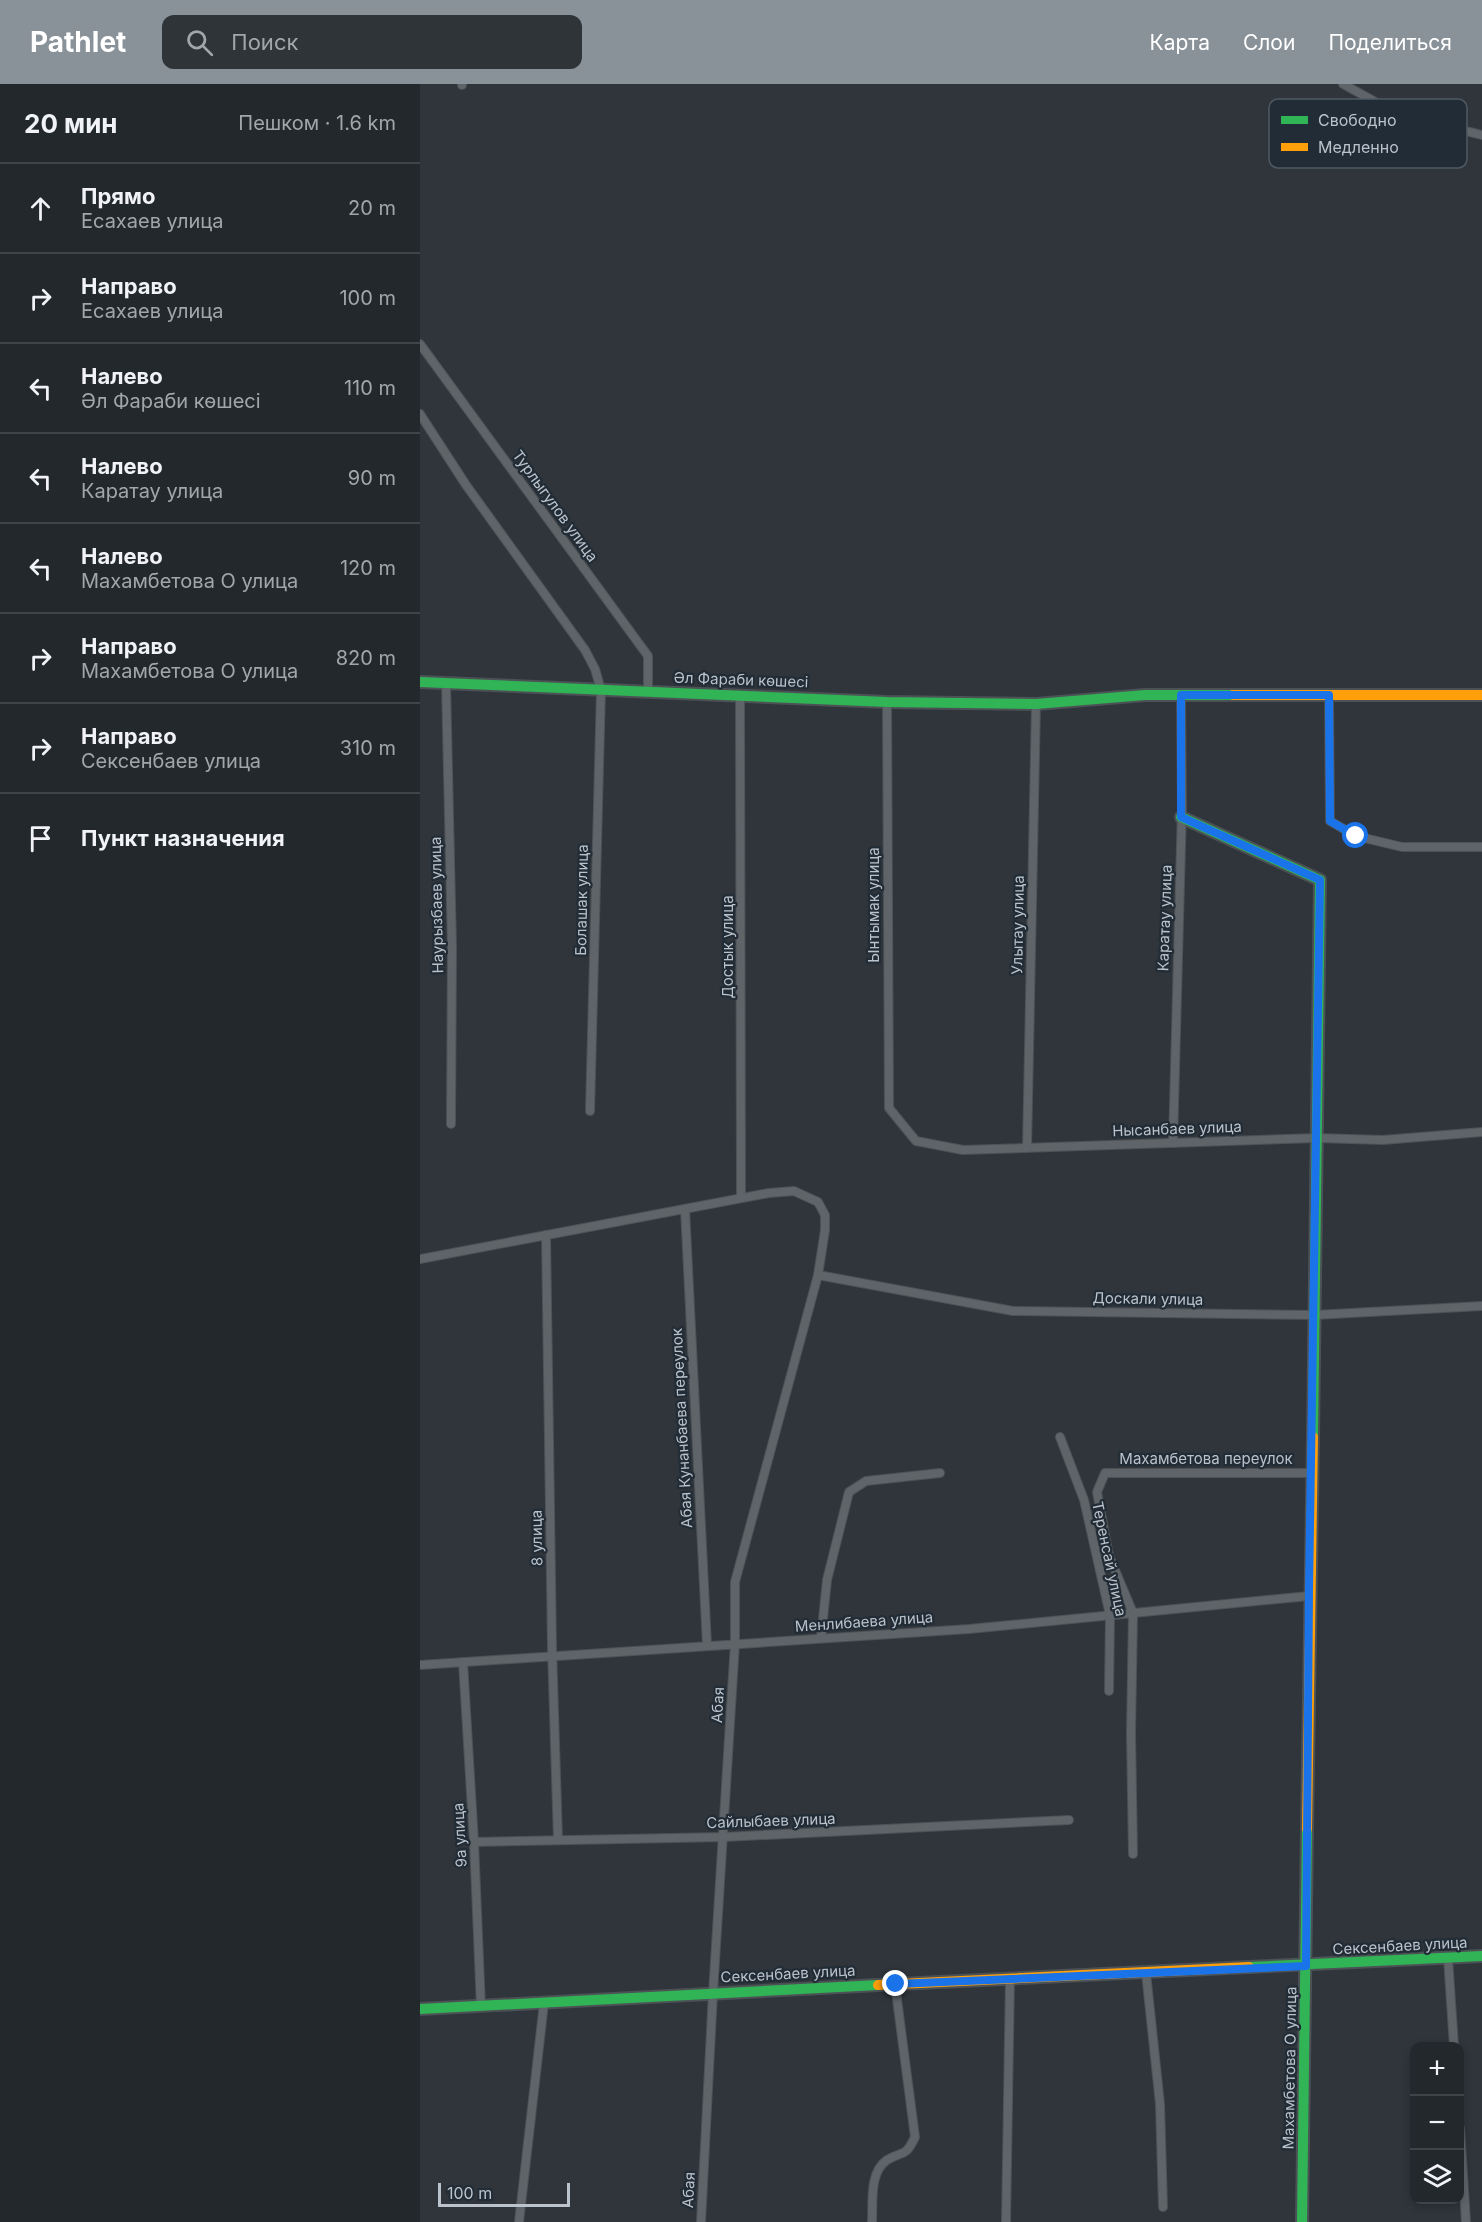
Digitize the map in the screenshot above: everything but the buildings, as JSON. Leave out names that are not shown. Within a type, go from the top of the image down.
[{"type":"street","points":[[1343,84],[1370,99]]},
{"type":"street","points":[[1467,131],[1482,135]]},
{"type":"street","name":"Турлыгулов улица","points":[[420,344],[648,656],[648,692]]},
{"type":"street","points":[[420,414],[466,485],[585,650],[595,669],[601,690]]},
{"type":"street","name":"Әл Фараби көшесі","points":[[420,682],[887,702],[1036,704],[1145,695],[1181,695]]},
{"type":"street","name":"Наурызбаев улица","points":[[446,684],[452,947],[450,1124]]},
{"type":"street","name":"Болашак улица","points":[[590,1111],[601,690]]},
{"type":"street","name":"Достык улица","points":[[740,695],[741,1198]]},
{"type":"street","points":[[1181,695],[1482,695]]},
{"type":"street","name":"Каратау улица","points":[[1173,1143],[1181,817],[1181,695]]},
{"type":"street","points":[[1329,695],[1330,821],[1356,836],[1402,847],[1482,847]]},
{"type":"street","name":"Ынтымак улица","points":[[887,702],[889,1108]]},
{"type":"street","name":"Улытау улица","points":[[1027,1148],[1036,704]]},
{"type":"street","name":"Махамбетова О улица","points":[[1181,817],[1320,880],[1302,2222]]},
{"type":"street","name":"Нысанбаев улица","points":[[889,1108],[916,1141],[963,1150],[1317,1138],[1383,1140],[1482,1132]]},
{"type":"street","name":"Абая","points":[[701,2222],[735,1643],[735,1582],[818,1275],[825,1230],[825,1215],[818,1202],[794,1191],[741,1198]]},
{"type":"street","points":[[420,1259],[741,1198]]},
{"type":"street","name":"Абая Кунанбаева переулок","points":[[685,1209],[707,1645]]},
{"type":"street","name":"8 улица","points":[[546,1235],[558,1840]]},
{"type":"street","name":"Доскали улица","points":[[818,1275],[1013,1311],[1314,1315],[1482,1306]]},
{"type":"street","name":"Теренсай улица","points":[[1060,1437],[1084,1500],[1110,1615],[1110,1691]]},
{"type":"street","points":[[821,1638],[827,1580],[849,1492],[866,1481],[940,1473]]},
{"type":"street","name":"Махамбетова переулок","points":[[1133,1613],[1109,1556],[1097,1492],[1105,1473],[1311,1473]]},
{"type":"street","name":"Менлибаева улица","points":[[420,1665],[969,1629],[1309,1596]]},
{"type":"street","name":"Теренсай улица","points":[[1133,1613],[1131,1732],[1133,1854]]},
{"type":"street","name":"9а улица","points":[[463,1662],[481,2007]]},
{"type":"street","name":"Сайлыбаев улица","points":[[474,1842],[724,1837],[1070,1820]]},
{"type":"street","name":"Сексенбаев улица","points":[[420,2009],[1482,1956]]},
{"type":"street","points":[[1448,1958],[1454,2042]]},
{"type":"street","points":[[1146,1973],[1160,2104],[1163,2207]]},
{"type":"street","points":[[1006,2222],[1010,1978]]},
{"type":"street","points":[[873,2222],[874,2177],[885,2161],[908,2150],[915,2137],[896,1984]]},
{"type":"street","points":[[519,2222],[544,2003]]},
{"type":"street","points":[[1461,2150],[1466,2222]]},
{"type":"traffic: fast","points":[[420,682],[887,702],[1036,704],[1145,695],[1233,695]]},
{"type":"traffic: fast","points":[[1181,817],[1320,880],[1313,1437]]},
{"type":"traffic: fast","points":[[1302,2222],[1307,1829]]},
{"type":"traffic: fast","points":[[1249,1967],[1482,1956]]},
{"type":"traffic: fast","points":[[420,2009],[878,1985]]},
{"type":"traffic: slow","points":[[1233,695],[1482,695]]},
{"type":"traffic: slow","points":[[1307,1829],[1313,1437]]},
{"type":"traffic: slow","points":[[878,1985],[1249,1967]]},
{"type":"route","points":[[896,1984],[1306,1966],[1309,1590],[1320,880],[1181,817],[1181,695],[1329,695],[1330,821],[1356,836]]}]
